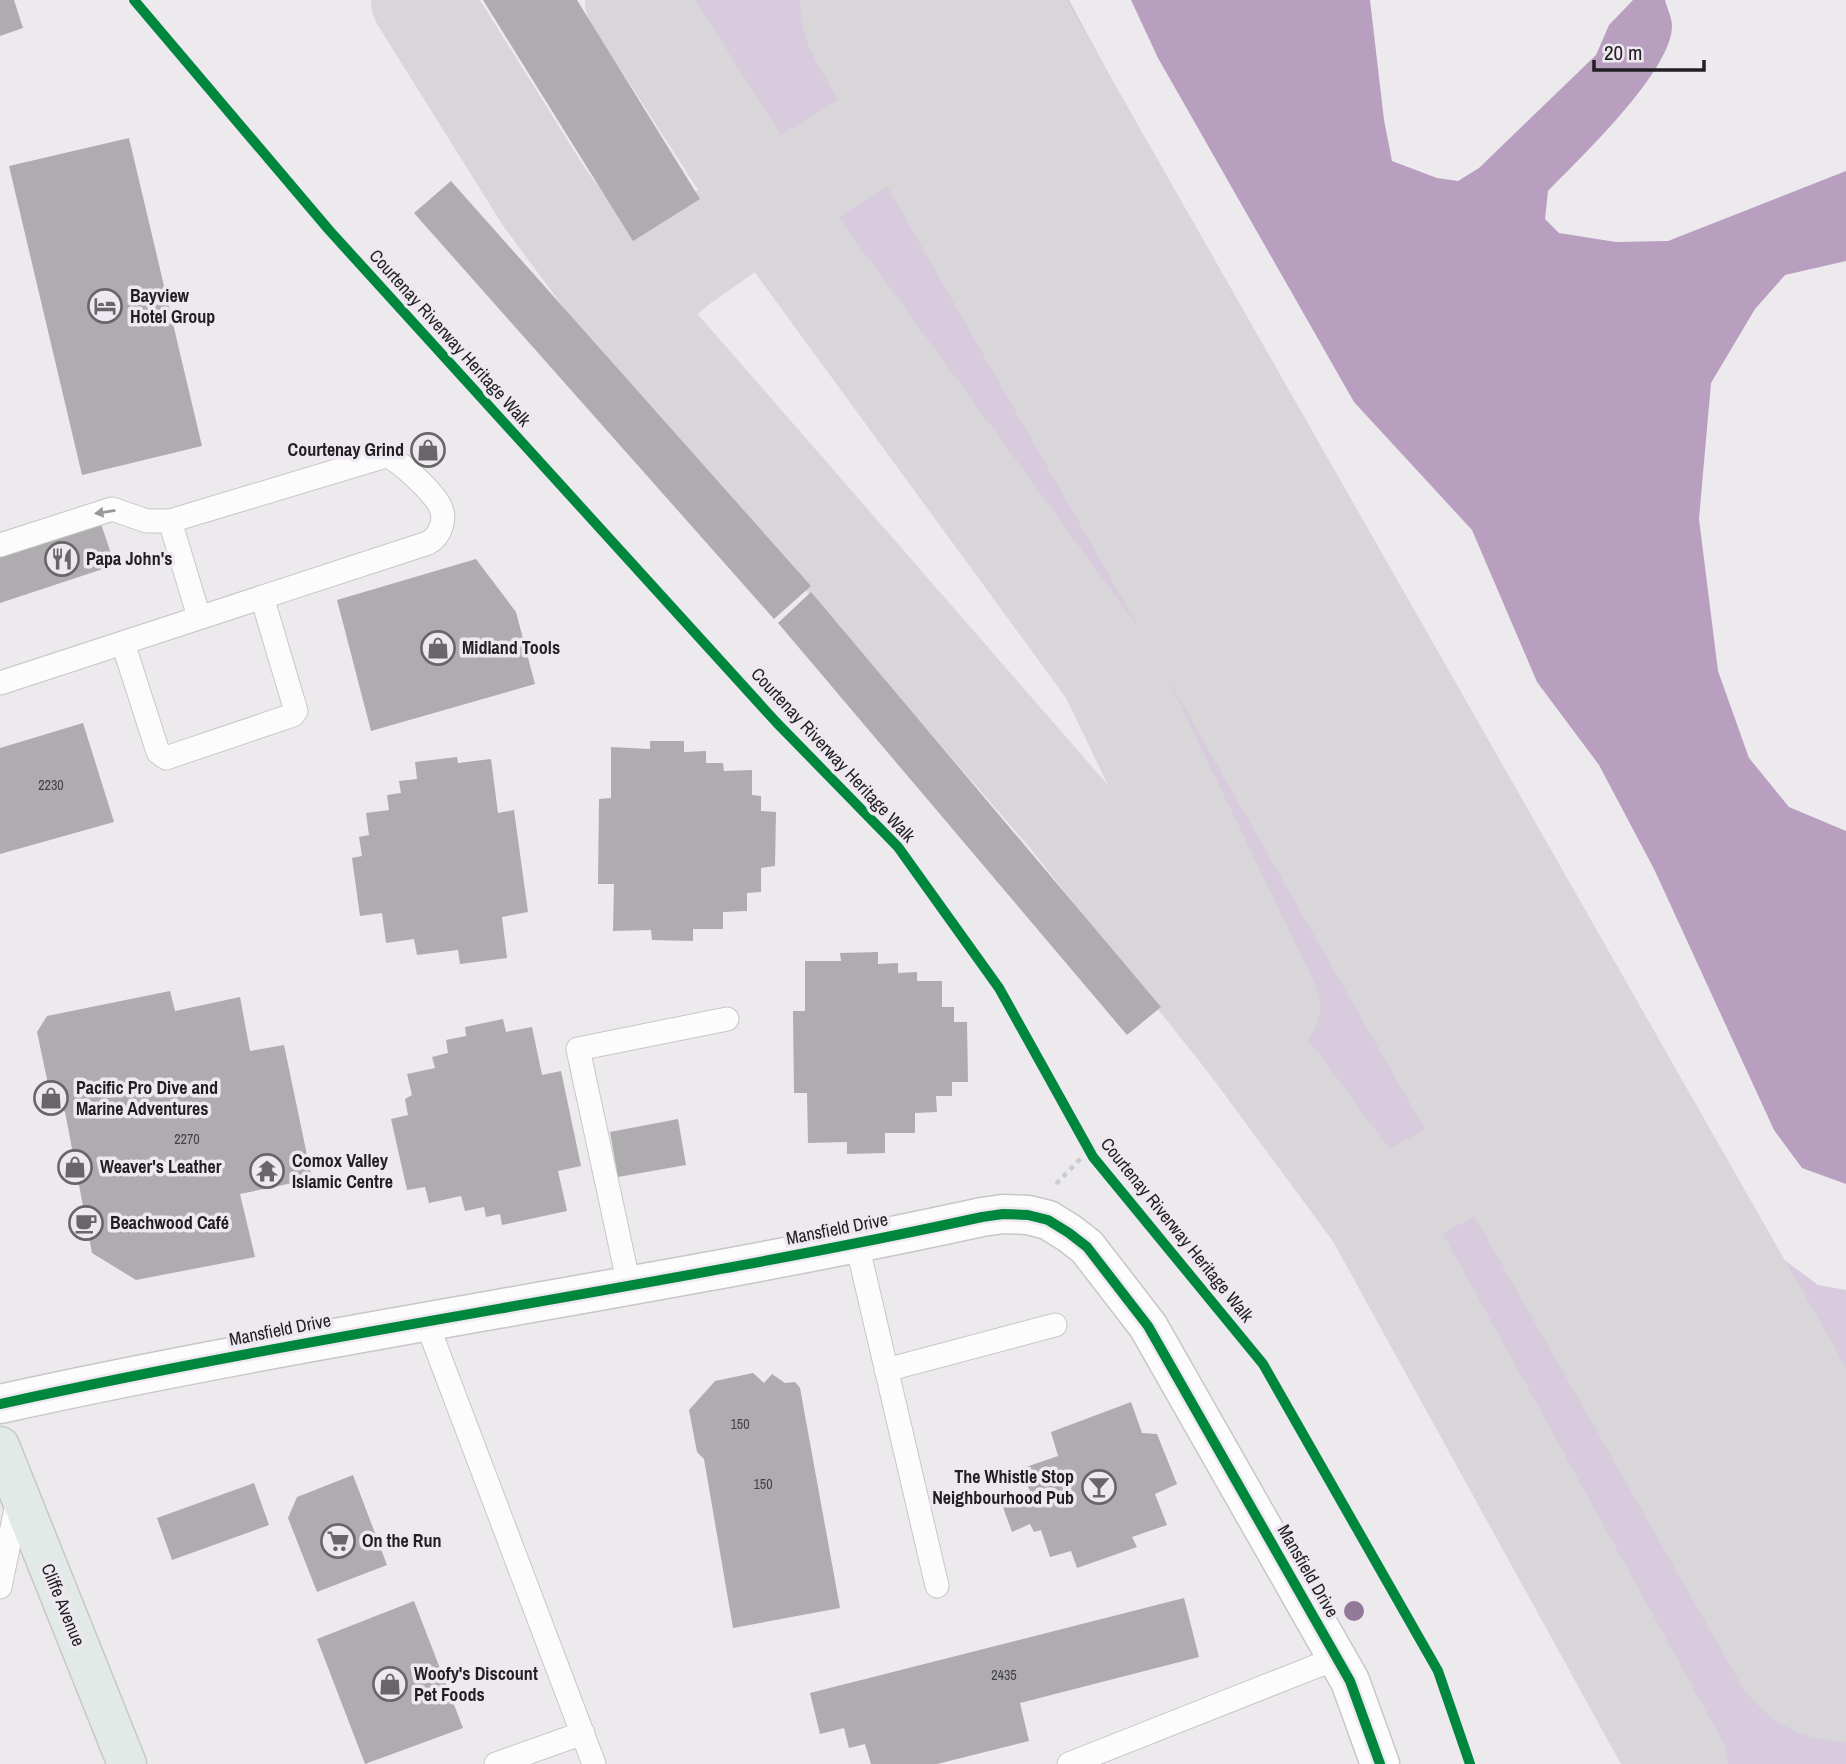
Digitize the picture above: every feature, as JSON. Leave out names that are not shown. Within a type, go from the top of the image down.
[{"type":"main road","name":"Cliffe Avenue","points":[[0,1446],[127,1764]]},
{"type":"street","name":"Mansfield Drive","points":[[0,1404],[71,1388],[857,1244],[1003,1214],[1028,1215],[1048,1220],[1087,1247],[1149,1326],[1350,1681],[1380,1764]]},
{"type":"lane","points":[[0,545],[112,509],[146,521],[170,521],[386,456],[395,457],[401,462],[439,504],[442,515],[439,532],[428,543],[0,683]]},
{"type":"lane","points":[[170,521],[199,617]]},
{"type":"lane","points":[[123,643],[158,752],[166,758],[293,715],[296,710],[262,597]]},
{"type":"lane","points":[[629,1285],[578,1049],[727,1019]]},
{"type":"lane","points":[[857,1244],[937,1586]]},
{"type":"lane","points":[[426,1321],[594,1764]]},
{"type":"lane","points":[[886,1370],[1055,1325]]},
{"type":"lane","points":[[0,1587],[19,1495]]},
{"type":"lane","points":[[1069,1764],[1337,1658]]},
{"type":"lane","points":[[496,1764],[583,1733]]},
{"type":"path","points":[[1054,1187],[1091,1153]]},
{"type":"shaded area","points":[[648,0],[871,0],[904,56],[909,80],[908,92],[784,173],[769,173],[753,166]]},
{"type":"shaded area","points":[[984,0],[1069,0],[1183,212],[1771,1250],[1818,1285],[1846,1290],[1846,1520],[1591,1077]]},
{"type":"shaded area","points":[[1131,0],[1370,0],[1384,120],[1392,161],[1437,178],[1458,181],[1479,168],[1596,55],[1609,25],[1633,0],[1665,0],[1672,26],[1668,45],[1657,66],[1622,113],[1548,191],[1545,219],[1559,233],[1616,242],[1668,241],[1846,171],[1846,261],[1785,275],[1755,309],[1711,383],[1699,519],[1718,671],[1749,758],[1789,807],[1846,831],[1846,1184],[1802,1168],[1774,1130],[1654,869],[1599,765],[1537,682],[1472,530],[1354,402],[1158,58]]},
{"type":"shaded area","points":[[939,124],[948,134],[1493,1090],[1491,1119],[1437,1157],[1408,1173],[1377,1182],[1356,1160],[1117,658],[793,209],[923,125]]},
{"type":"shaded area","points":[[1498,1155],[1521,1157],[1538,1170],[1623,1335],[1846,1727],[1846,1764],[1694,1764],[1400,1242],[1397,1220],[1403,1206]]},
{"type":"building","points":[[0,0],[14,0],[23,28],[0,36]]},
{"type":"building","points":[[483,0],[577,0],[700,199],[633,241]]},
{"type":"building","name":"Bayview Hotel Group","points":[[129,138],[202,446],[82,475],[9,166]]},
{"type":"building","points":[[451,181],[811,586],[774,619],[414,213]]},
{"type":"building","points":[[100,521],[115,565],[0,603],[0,553]]},
{"type":"building","name":"Midland Tools","points":[[476,559],[516,612],[535,684],[371,731],[337,600]]},
{"type":"building","points":[[811,592],[1161,1007],[1127,1035],[778,623]]},
{"type":"building","points":[[83,723],[114,822],[0,854],[0,748]]},
{"type":"building","points":[[650,741],[684,741],[684,752],[706,751],[706,763],[723,763],[724,771],[752,770],[752,795],[761,796],[761,811],[776,812],[775,866],[761,868],[761,892],[747,893],[747,911],[723,912],[723,929],[693,929],[693,941],[652,940],[651,930],[613,931],[614,884],[598,884],[599,799],[611,798],[611,747],[650,749]]},
{"type":"building","points":[[457,757],[458,763],[491,759],[498,813],[514,810],[528,912],[502,917],[507,958],[460,964],[458,950],[417,955],[414,939],[386,943],[382,913],[360,916],[352,858],[362,856],[359,837],[369,835],[366,813],[389,810],[387,795],[401,793],[399,781],[417,779],[415,762]]},
{"type":"building","points":[[878,952],[878,964],[898,963],[898,973],[917,972],[917,981],[942,981],[942,1007],[954,1007],[954,1022],[967,1022],[968,1082],[952,1082],[952,1096],[936,1096],[937,1112],[915,1113],[915,1133],[885,1133],[885,1153],[847,1154],[847,1142],[808,1143],[807,1093],[794,1093],[793,1011],[805,1011],[805,961],[841,961],[840,953]]},
{"type":"building","points":[[170,991],[175,1011],[240,997],[250,1051],[284,1045],[312,1179],[240,1194],[255,1257],[136,1280],[92,1253],[65,1112],[51,1098],[37,1032],[47,1016]]},
{"type":"building","points":[[503,1019],[506,1032],[532,1027],[542,1075],[561,1071],[581,1166],[558,1171],[567,1211],[502,1225],[500,1214],[486,1217],[484,1207],[465,1211],[461,1196],[429,1203],[425,1187],[407,1190],[391,1119],[408,1115],[405,1099],[412,1095],[407,1074],[435,1068],[432,1057],[448,1053],[446,1040],[466,1036],[465,1027]]},
{"type":"building","points":[[678,1119],[686,1165],[618,1177],[610,1132]]},
{"type":"building","points":[[753,1373],[764,1383],[772,1374],[785,1383],[795,1382],[800,1388],[840,1608],[733,1628],[704,1459],[697,1452],[689,1410],[715,1381]]},
{"type":"building","name":"The Whistle Stop Neighbourhood Pub","points":[[1131,1402],[1142,1433],[1157,1434],[1177,1484],[1155,1494],[1167,1525],[1132,1537],[1137,1547],[1077,1568],[1071,1551],[1050,1557],[1041,1530],[1034,1532],[1030,1524],[1012,1532],[1001,1502],[1030,1491],[1020,1469],[1058,1456],[1051,1432]]},
{"type":"building","name":"On the Run","points":[[353,1475],[387,1565],[317,1592],[288,1518],[297,1497]]},
{"type":"building","points":[[254,1483],[269,1525],[172,1560],[157,1518]]},
{"type":"building","points":[[1184,1598],[1199,1657],[1020,1703],[1029,1741],[937,1764],[871,1764],[865,1744],[849,1748],[844,1728],[820,1734],[810,1693]]},
{"type":"building","name":"Woofy's Discount Pet Foods","points":[[414,1601],[463,1728],[365,1764],[317,1639]]},
{"type":"taxiway","points":[[421,0],[544,197],[627,309],[1066,813],[1251,1046],[1375,1214],[1678,1764]]},
{"type":"taxiway","points":[[635,0],[766,203],[1109,672],[1270,1006]]},
{"type":"taxiway","points":[[627,309],[677,266],[766,203],[968,78]]},
{"type":"taxiway","points":[[1375,1214],[1558,1113]]},
{"type":"runway","points":[[924,0],[1846,1618]]},
{"type":"cycle path","name":"Courtenay Riverway Heritage Walk","points":[[134,0],[329,230],[776,722],[898,847],[999,988],[1093,1157],[1263,1364],[1438,1671],[1470,1764]]},
{"type":"cycle path","points":[[0,1404],[245,1354],[737,1266],[982,1217],[1028,1215],[1048,1220],[1087,1247],[1148,1326],[1350,1681],[1380,1764]]},
{"type":"place","name":"Bayview Hotel Group","points":[[105,306]]},
{"type":"place","name":"Courtenay Grind","points":[[428,450]]},
{"type":"place","name":"Papa John's","points":[[62,559]]},
{"type":"place","name":"Midland Tools","points":[[438,648]]},
{"type":"place","name":"Pacific Pro Dive and Marine Adventures","points":[[51,1098]]},
{"type":"place","name":"Weaver's Leather","points":[[75,1167]]},
{"type":"place","name":"Comox Valley Islamic Centre","points":[[267,1171]]},
{"type":"place","name":"Beachwood Café","points":[[86,1223]]},
{"type":"place","name":"The Whistle Stop Neighbourhood Pub","points":[[1099,1487]]},
{"type":"place","name":"On the Run","points":[[338,1541]]},
{"type":"place","name":"Woofy's Discount Pet Foods","points":[[390,1684]]}]
